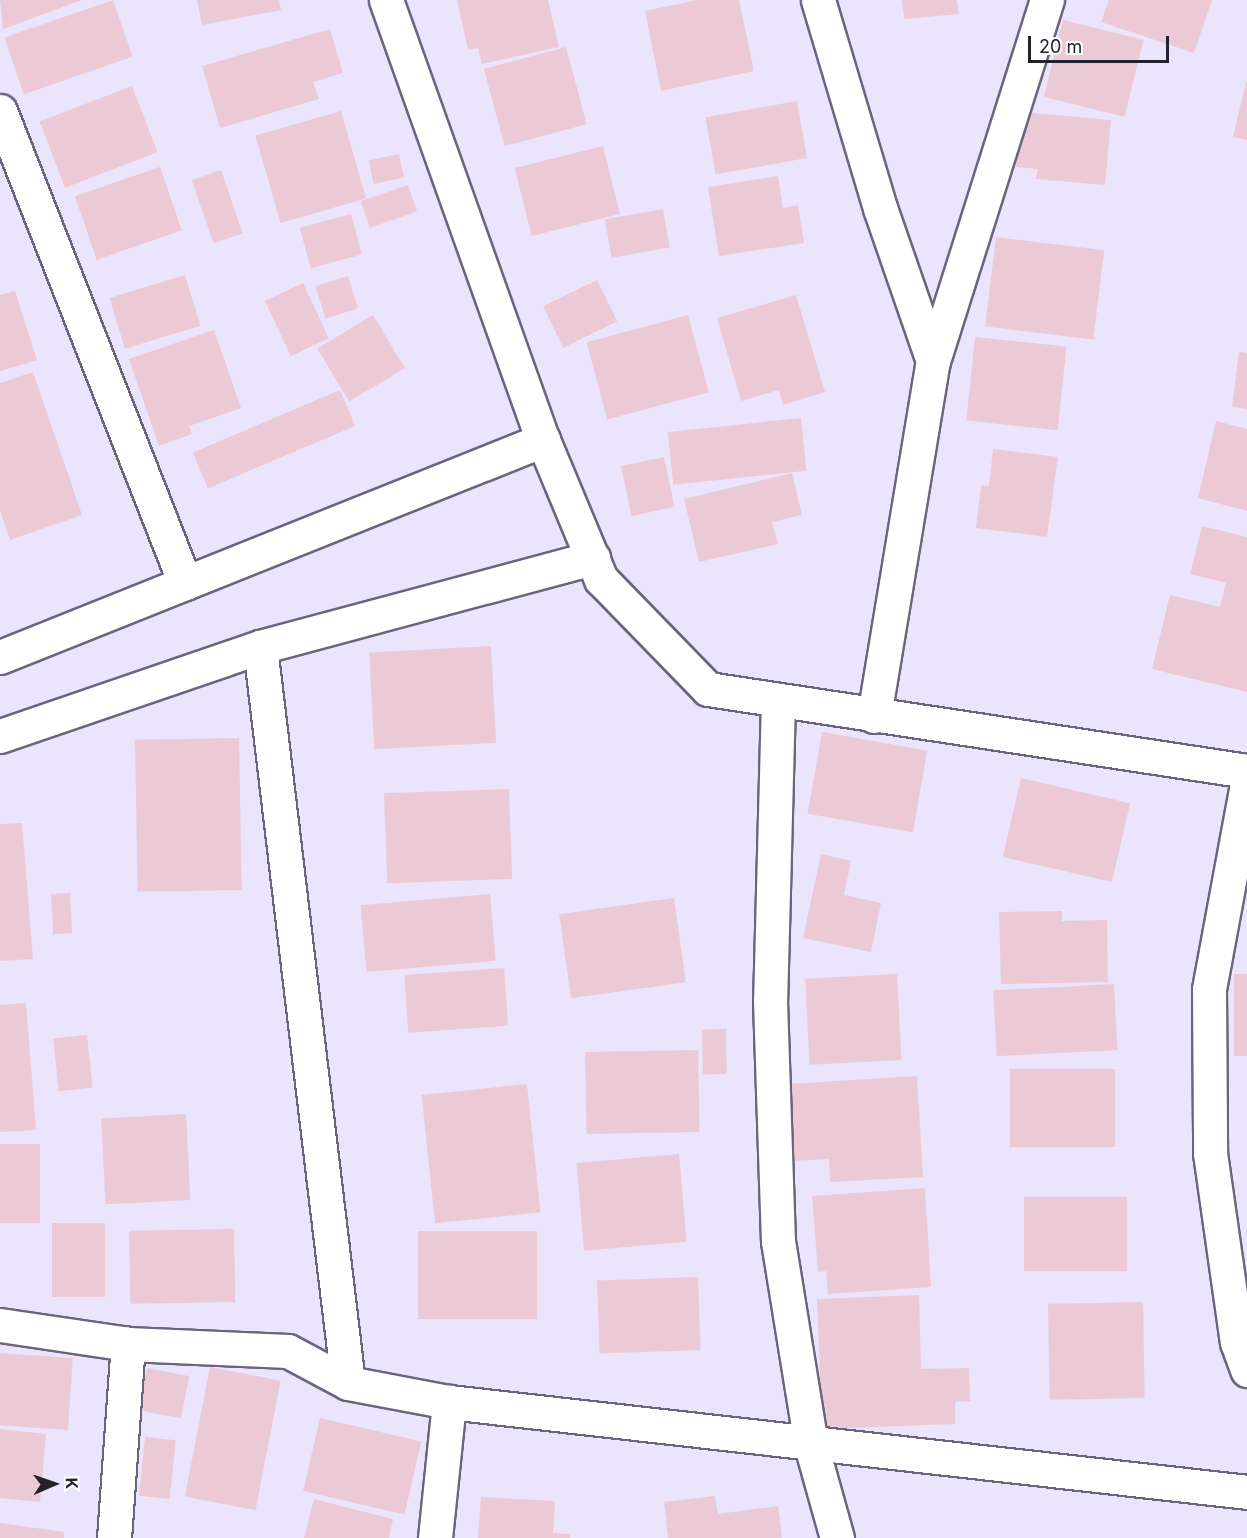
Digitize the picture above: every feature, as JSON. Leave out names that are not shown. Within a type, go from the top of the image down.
[{"type":"street","points":[[386,0],[543,440],[601,579],[708,689],[1247,771]]},
{"type":"street","points":[[818,0],[880,208],[933,361]]},
{"type":"street","points":[[874,716],[933,361],[1047,0]]},
{"type":"street","points":[[0,111],[185,584]]},
{"type":"street","points":[[0,657],[543,440]]},
{"type":"street","points":[[0,736],[260,647],[593,558]]},
{"type":"street","points":[[260,647],[348,1383]]},
{"type":"street","points":[[778,700],[770,1001],[778,1241],[811,1445],[837,1538]]},
{"type":"street","points":[[1247,784],[1209,990],[1210,1153],[1237,1342],[1247,1370]]},
{"type":"street","points":[[0,1325],[128,1344],[288,1350],[348,1383],[449,1401],[811,1445],[1247,1492]]},
{"type":"street","points":[[114,1538],[128,1344]]},
{"type":"street","points":[[435,1538],[449,1401]]},
{"type":"building","points":[[0,0],[82,0],[3,29]]},
{"type":"building","points":[[113,0],[133,57],[24,94],[4,37]]},
{"type":"building","points":[[197,0],[279,0],[281,10],[202,25]]},
{"type":"building","points":[[457,0],[548,0],[559,47],[482,64],[478,48],[468,50]]},
{"type":"building","points":[[697,0],[739,0],[754,71],[661,91],[645,11]]},
{"type":"building","points":[[902,0],[957,0],[959,14],[904,19]]},
{"type":"building","points":[[1109,0],[1212,0],[1194,53],[1101,22]]},
{"type":"building","points":[[1063,20],[1144,40],[1124,117],[1044,97]]},
{"type":"building","points":[[330,29],[343,73],[313,82],[319,99],[220,128],[202,66]]},
{"type":"building","points":[[566,47],[587,124],[505,146],[484,69]]},
{"type":"building","points":[[1247,82],[1247,140],[1233,137]]},
{"type":"building","points":[[132,86],[157,152],[65,188],[40,121]]},
{"type":"building","points":[[797,101],[807,158],[715,174],[705,117]]},
{"type":"building","points":[[341,111],[366,198],[281,223],[255,136]]},
{"type":"building","points":[[1021,112],[1111,120],[1105,185],[1036,179],[1038,169],[1016,167]]},
{"type":"building","points":[[603,146],[620,214],[532,236],[515,168]]},
{"type":"building","points":[[399,154],[404,177],[374,184],[369,160]]},
{"type":"building","points":[[160,167],[182,230],[97,260],[75,196]]},
{"type":"building","points":[[221,170],[243,233],[214,243],[192,180]]},
{"type":"building","points":[[778,176],[783,208],[798,205],[804,243],[719,256],[708,187]]},
{"type":"building","points":[[408,185],[417,211],[370,228],[361,201]]},
{"type":"building","points":[[663,209],[670,247],[612,258],[605,219]]},
{"type":"building","points":[[351,214],[362,255],[311,268],[300,228]]},
{"type":"building","points":[[996,237],[1104,250],[1093,340],[985,326]]},
{"type":"building","points":[[185,275],[200,326],[125,349],[109,298]]},
{"type":"building","points":[[348,276],[358,309],[325,318],[315,286]]},
{"type":"building","points":[[597,280],[617,321],[563,348],[543,306]]},
{"type":"building","points":[[303,283],[329,338],[291,356],[265,301]]},
{"type":"building","points":[[15,291],[37,360],[0,371],[0,295]]},
{"type":"building","points":[[796,295],[825,392],[783,405],[779,390],[741,401],[717,318]]},
{"type":"building","points":[[373,315],[405,368],[349,402],[317,348]]},
{"type":"building","points":[[688,315],[709,392],[607,419],[587,342]]},
{"type":"building","points":[[214,330],[241,408],[189,426],[192,434],[159,446],[129,359]]},
{"type":"building","points":[[975,337],[1066,347],[1058,430],[966,421]]},
{"type":"building","points":[[1239,352],[1247,353],[1247,409],[1232,407]]},
{"type":"building","points":[[33,372],[82,515],[10,540],[0,511],[0,383]]},
{"type":"building","points":[[340,390],[355,426],[208,488],[193,453]]},
{"type":"building","points":[[801,418],[807,471],[673,485],[668,432]]},
{"type":"building","points":[[1216,421],[1247,429],[1247,511],[1198,498]]},
{"type":"building","points":[[993,449],[1058,457],[1047,537],[976,528],[981,485],[989,486]]},
{"type":"building","points":[[664,457],[675,507],[632,516],[621,466]]},
{"type":"building","points":[[792,473],[802,515],[772,522],[778,544],[699,562],[684,499]]},
{"type":"building","points":[[1202,526],[1247,537],[1247,692],[1152,669],[1170,595],[1220,607],[1226,583],[1190,574]]},
{"type":"building","points":[[491,646],[496,743],[374,749],[369,652]]},
{"type":"building","points":[[822,732],[927,751],[913,832],[808,814]]},
{"type":"building","points":[[239,738],[242,890],[138,892],[135,740]]},
{"type":"building","points":[[1021,778],[1130,803],[1112,882],[1003,857]]},
{"type":"building","points":[[509,789],[512,879],[387,883],[384,793]]},
{"type":"building","points":[[22,823],[33,959],[0,961],[0,824]]},
{"type":"building","points":[[821,854],[851,861],[844,895],[881,903],[871,952],[803,938]]},
{"type":"building","points":[[70,893],[72,933],[53,934],[51,894]]},
{"type":"building","points":[[490,894],[496,961],[366,972],[360,905]]},
{"type":"building","points":[[674,898],[686,982],[571,998],[559,914]]},
{"type":"building","points":[[1062,911],[1062,921],[1107,920],[1108,982],[1001,984],[999,912]]},
{"type":"building","points":[[504,968],[508,1026],[408,1033],[404,975]]},
{"type":"building","points":[[897,974],[902,1060],[810,1065],[805,979]]},
{"type":"building","points":[[1234,974],[1247,974],[1247,1056],[1234,1056]]},
{"type":"building","points":[[1114,984],[1117,1050],[997,1056],[993,990]]},
{"type":"building","points":[[26,1003],[36,1130],[0,1132],[0,1005]]},
{"type":"building","points":[[702,1029],[726,1029],[727,1074],[703,1074]]},
{"type":"building","points":[[87,1035],[93,1088],[59,1091],[53,1039]]},
{"type":"building","points":[[698,1050],[699,1132],[586,1134],[585,1052]]},
{"type":"building","points":[[1010,1069],[1115,1069],[1115,1147],[1010,1147]]},
{"type":"building","points":[[917,1076],[923,1177],[830,1182],[829,1159],[792,1161],[788,1084]]},
{"type":"building","points":[[527,1084],[540,1212],[435,1223],[422,1095]]},
{"type":"building","points":[[186,1114],[191,1200],[106,1204],[101,1118]]},
{"type":"building","points":[[0,1144],[40,1144],[40,1223],[0,1223]]},
{"type":"building","points":[[679,1154],[687,1242],[584,1251],[576,1163]]},
{"type":"building","points":[[925,1188],[931,1287],[828,1294],[826,1271],[818,1272],[812,1196]]},
{"type":"building","points":[[1024,1197],[1127,1197],[1127,1271],[1024,1271]]},
{"type":"building","points":[[52,1223],[105,1223],[105,1297],[52,1297]]},
{"type":"building","points":[[234,1229],[235,1302],[130,1304],[129,1231]]},
{"type":"building","points":[[418,1231],[537,1231],[537,1319],[418,1319]]},
{"type":"building","points":[[698,1277],[701,1350],[600,1353],[597,1281]]},
{"type":"building","points":[[919,1295],[921,1369],[969,1368],[970,1401],[955,1402],[955,1424],[822,1429],[817,1299]]},
{"type":"building","points":[[1143,1302],[1145,1398],[1050,1400],[1048,1304]]},
{"type":"building","points":[[0,1353],[73,1358],[68,1430],[0,1425]]},
{"type":"building","points":[[210,1367],[281,1381],[255,1510],[185,1497]]},
{"type":"building","points":[[147,1368],[189,1376],[181,1418],[139,1410]]},
{"type":"building","points":[[320,1418],[421,1441],[404,1514],[303,1491]]},
{"type":"building","points":[[0,1429],[46,1434],[40,1502],[0,1498]]},
{"type":"building","points":[[145,1437],[176,1440],[170,1499],[139,1496]]},
{"type":"building","points":[[715,1496],[718,1514],[778,1506],[782,1538],[668,1538],[664,1502]]},
{"type":"building","points":[[481,1497],[555,1501],[553,1533],[570,1534],[570,1538],[478,1538]]},
{"type":"building","points":[[314,1499],[393,1519],[389,1538],[304,1538]]},
{"type":"building","points":[[0,1523],[64,1532],[64,1538],[0,1538]]}]
